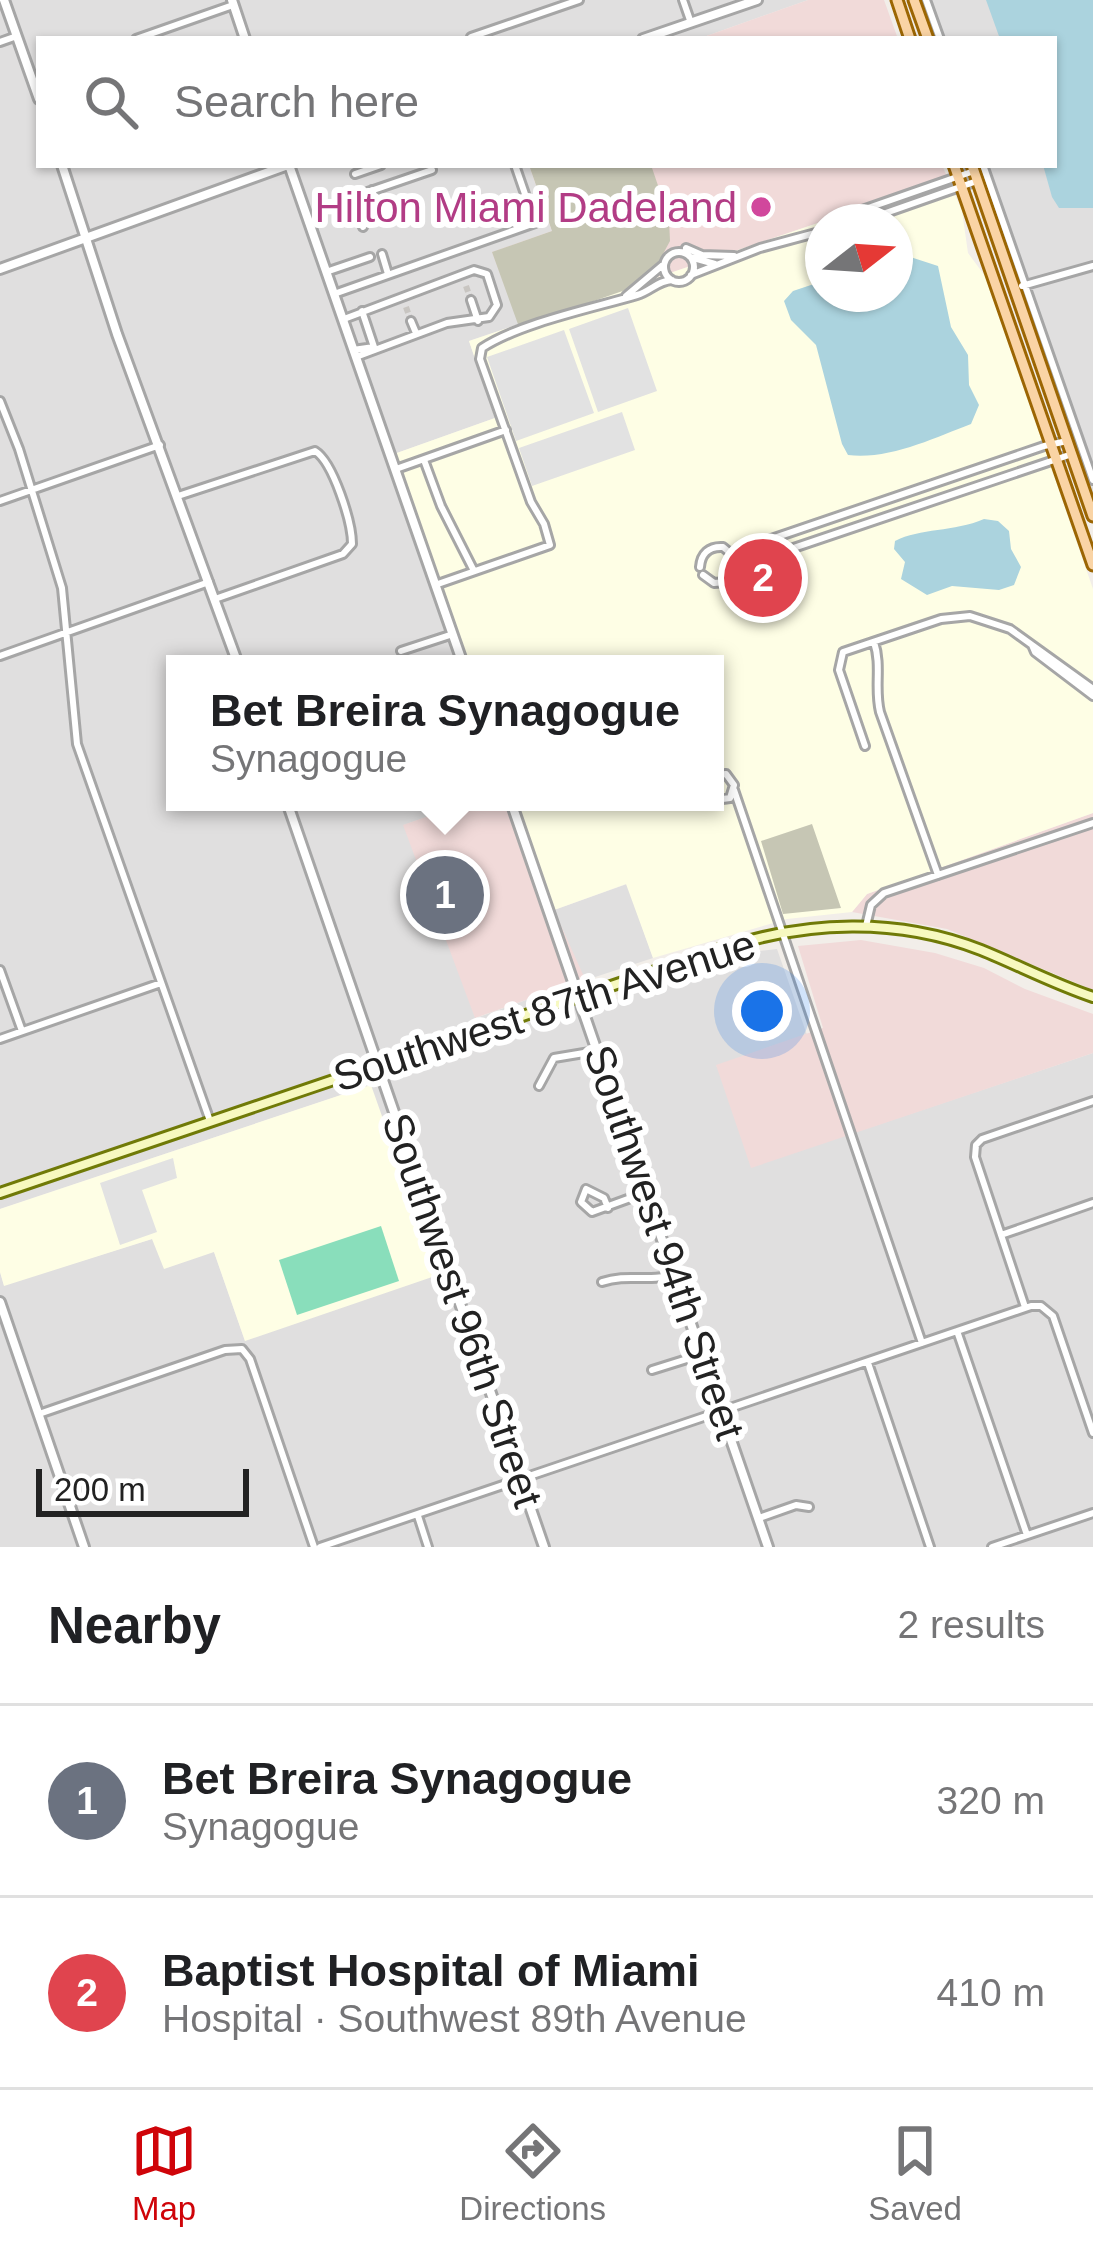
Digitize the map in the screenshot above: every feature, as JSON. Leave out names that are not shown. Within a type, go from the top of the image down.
[{"type":"main road","points":[[897,0],[909,36]]},
{"type":"main road","points":[[914,0],[927,36]]},
{"type":"main road","points":[[976,170],[1020,287],[1092,508]]},
{"type":"main road","points":[[958,176],[1093,566]]},
{"type":"main road","points":[[1004,307],[1020,287]]},
{"type":"main road","name":"Southwest 87th Avenue","points":[[0,1192],[782,932],[866,926],[954,941],[1093,997]]},
{"type":"street","points":[[4,0],[35,75]]},
{"type":"street","points":[[475,36],[580,0]]},
{"type":"street","points":[[682,0],[691,23]]},
{"type":"street","points":[[652,36],[757,0]]},
{"type":"street","points":[[926,0],[939,36]]},
{"type":"street","points":[[144,36],[232,2],[244,36]]},
{"type":"street","points":[[0,42],[17,36]]},
{"type":"street","points":[[63,168],[124,352],[235,655]]},
{"type":"street","points":[[0,268],[280,168]]},
{"type":"street","points":[[289,168],[460,655]]},
{"type":"street","points":[[355,174],[372,168]]},
{"type":"street","points":[[404,168],[407,178]]},
{"type":"street","points":[[334,294],[535,223],[515,168]]},
{"type":"street","points":[[363,227],[353,197],[432,170]]},
{"type":"street","points":[[885,204],[976,170],[1093,480]]},
{"type":"street","points":[[898,204],[958,176]]},
{"type":"street","points":[[372,190],[381,217]]},
{"type":"street","points":[[435,585],[550,545],[480,359],[489,343],[638,294],[661,280],[681,281],[715,264],[805,234]]},
{"type":"street","points":[[686,248],[701,255],[737,256]]},
{"type":"street","points":[[626,296],[651,279],[675,253],[715,264]]},
{"type":"street","points":[[382,254],[388,274]]},
{"type":"street","points":[[326,272],[370,257]]},
{"type":"street","points":[[690,257],[691,275]]},
{"type":"street","points":[[665,263],[665,273],[672,280]]},
{"type":"street","points":[[1020,287],[1093,266]]},
{"type":"street","points":[[342,316],[462,274],[481,271],[494,286],[496,308],[490,316],[457,320],[354,354]]},
{"type":"street","points":[[462,274],[466,286]]},
{"type":"street","points":[[401,296],[406,307]]},
{"type":"street","points":[[471,300],[478,321]]},
{"type":"street","points":[[362,310],[374,347]]},
{"type":"street","points":[[411,321],[416,333]]},
{"type":"street","points":[[0,401],[62,588],[77,744],[210,1121]]},
{"type":"street","points":[[395,469],[506,430]]},
{"type":"street","points":[[1067,441],[733,552],[711,548],[702,556],[702,571],[714,583],[726,582],[737,567],[1072,454]]},
{"type":"street","points":[[0,501],[160,445]]},
{"type":"street","points":[[178,496],[304,453],[322,454],[350,526],[351,547],[340,555],[215,599]]},
{"type":"street","points":[[424,460],[442,510],[474,572]]},
{"type":"street","points":[[733,552],[737,567]]},
{"type":"street","points":[[0,656],[209,582]]},
{"type":"street","points":[[865,746],[838,661],[843,652],[941,619],[970,616],[1002,625],[1093,692]]},
{"type":"street","points":[[401,651],[452,634]]},
{"type":"street","points":[[874,641],[880,662],[876,691],[880,712],[938,875]]},
{"type":"street","points":[[724,776],[730,777],[922,1343]]},
{"type":"street","points":[[734,790],[726,800],[740,815]]},
{"type":"street","name":"Southwest 96th Street","points":[[289,811],[544,1547]]},
{"type":"street","name":"Southwest 94th Street","points":[[515,811],[768,1547]]},
{"type":"street","points":[[866,926],[868,909],[879,896],[1093,823]]},
{"type":"street","points":[[0,970],[22,1031]]},
{"type":"street","points":[[0,1039],[161,983]]},
{"type":"street","points":[[539,1086],[554,1058],[599,1050]]},
{"type":"street","points":[[1025,1307],[975,1157],[976,1145],[1093,1101]]},
{"type":"street","points":[[608,1208],[599,1194],[583,1192],[581,1202],[588,1210],[608,1208],[647,1192]]},
{"type":"street","points":[[1001,1235],[1093,1203]]},
{"type":"street","points":[[602,1282],[621,1276],[644,1281],[676,1274]]},
{"type":"street","points":[[0,1302],[84,1547]]},
{"type":"street","points":[[38,1414],[224,1349],[242,1349],[250,1359],[317,1547],[1025,1307],[1041,1306],[1053,1316],[1093,1432]]},
{"type":"street","points":[[957,1331],[1027,1535]]},
{"type":"street","points":[[652,1370],[703,1354]]},
{"type":"street","points":[[867,1362],[930,1547]]},
{"type":"street","points":[[759,1518],[796,1505],[809,1507]]},
{"type":"street","points":[[992,1547],[1093,1513]]},
{"type":"street","points":[[418,1515],[428,1547]]},
{"type":"shaded area","points":[[0,0],[808,0],[706,36],[36,36],[36,168],[530,168],[552,231],[493,252],[519,324],[469,341],[495,418],[394,454],[464,655],[166,655],[166,811],[444,811],[404,825],[476,1018],[584,979],[554,910],[627,884],[653,958],[586,980],[601,1003],[752,952],[777,949],[807,1035],[716,1066],[859,1131],[1093,1053],[1093,1547],[0,1547],[0,1272],[4,1285],[152,1239],[214,1252],[245,1341],[371,1085],[0,1209]]},
{"type":"shaded area","points":[[808,0],[884,0],[897,36],[706,36]]},
{"type":"shaded area","points":[[920,0],[1093,0],[1093,498],[978,168],[1057,168],[1057,36],[933,36]]},
{"type":"shaded area","points":[[530,168],[943,168],[948,179],[874,204],[805,204],[805,227],[519,324],[492,252],[552,231]]},
{"type":"shaded area","points":[[530,168],[652,168],[665,206],[662,211],[669,219],[670,241],[656,267],[637,286],[519,327],[492,252],[552,231]]},
{"type":"shaded area","points":[[948,179],[962,211],[968,253],[985,276],[1093,589],[1093,813],[867,894],[852,912],[787,919],[653,958],[626,884],[554,910],[519,811],[724,811],[724,655],[464,655],[394,454],[495,418],[469,341],[805,227],[805,312],[913,312],[913,204],[874,204]]},
{"type":"shaded area","points":[[628,308],[657,391],[598,412],[569,329]]},
{"type":"shaded area","points":[[564,330],[594,413],[516,441],[487,357]]},
{"type":"shaded area","points":[[622,412],[635,450],[532,486],[519,448]]},
{"type":"shaded area","points":[[443,811],[519,811],[554,910],[585,979],[475,1018],[403,825]]},
{"type":"shaded area","points":[[1093,813],[1093,990],[947,929],[852,912],[867,894]]},
{"type":"shaded area","points":[[812,824],[841,908],[783,914],[761,841]]},
{"type":"shaded area","points":[[861,940],[935,953],[984,968],[1093,1014],[1093,1053],[751,1168],[716,1065],[823,1028],[798,946]]},
{"type":"shaded area","points":[[371,1085],[438,1275],[245,1341],[214,1252],[164,1269],[152,1239],[4,1286],[0,1209]]},
{"type":"shaded area","points":[[173,1158],[177,1178],[142,1190],[157,1232],[120,1245],[100,1183]]},
{"type":"green space","points":[[381,1226],[399,1281],[297,1315],[279,1260]]},
{"type":"water","points":[[986,0],[1093,0],[1093,208],[1059,208],[1044,168],[1057,168],[1057,36],[999,36]]},
{"type":"water","points":[[913,258],[938,266],[951,327],[968,355],[969,385],[979,405],[971,424],[895,451],[848,455],[816,345],[791,320],[784,301],[805,287],[805,312],[913,312]]},
{"type":"water","points":[[984,519],[998,521],[1009,531],[1011,549],[1021,567],[1014,585],[999,590],[952,586],[927,595],[901,579],[905,562],[894,549],[895,541]]},
{"type":"tunnel","points":[[466,286],[471,300]]},
{"type":"tunnel","points":[[406,307],[411,321]]},
{"type":"place","name":"Hilton Miami Dadeland","points":[[761,207]]},
{"type":"place","name":"Baptist Hospital of Miami","points":[[763,578]]},
{"type":"place","name":"Bet Breira Synagogue","points":[[445,895]]}]
